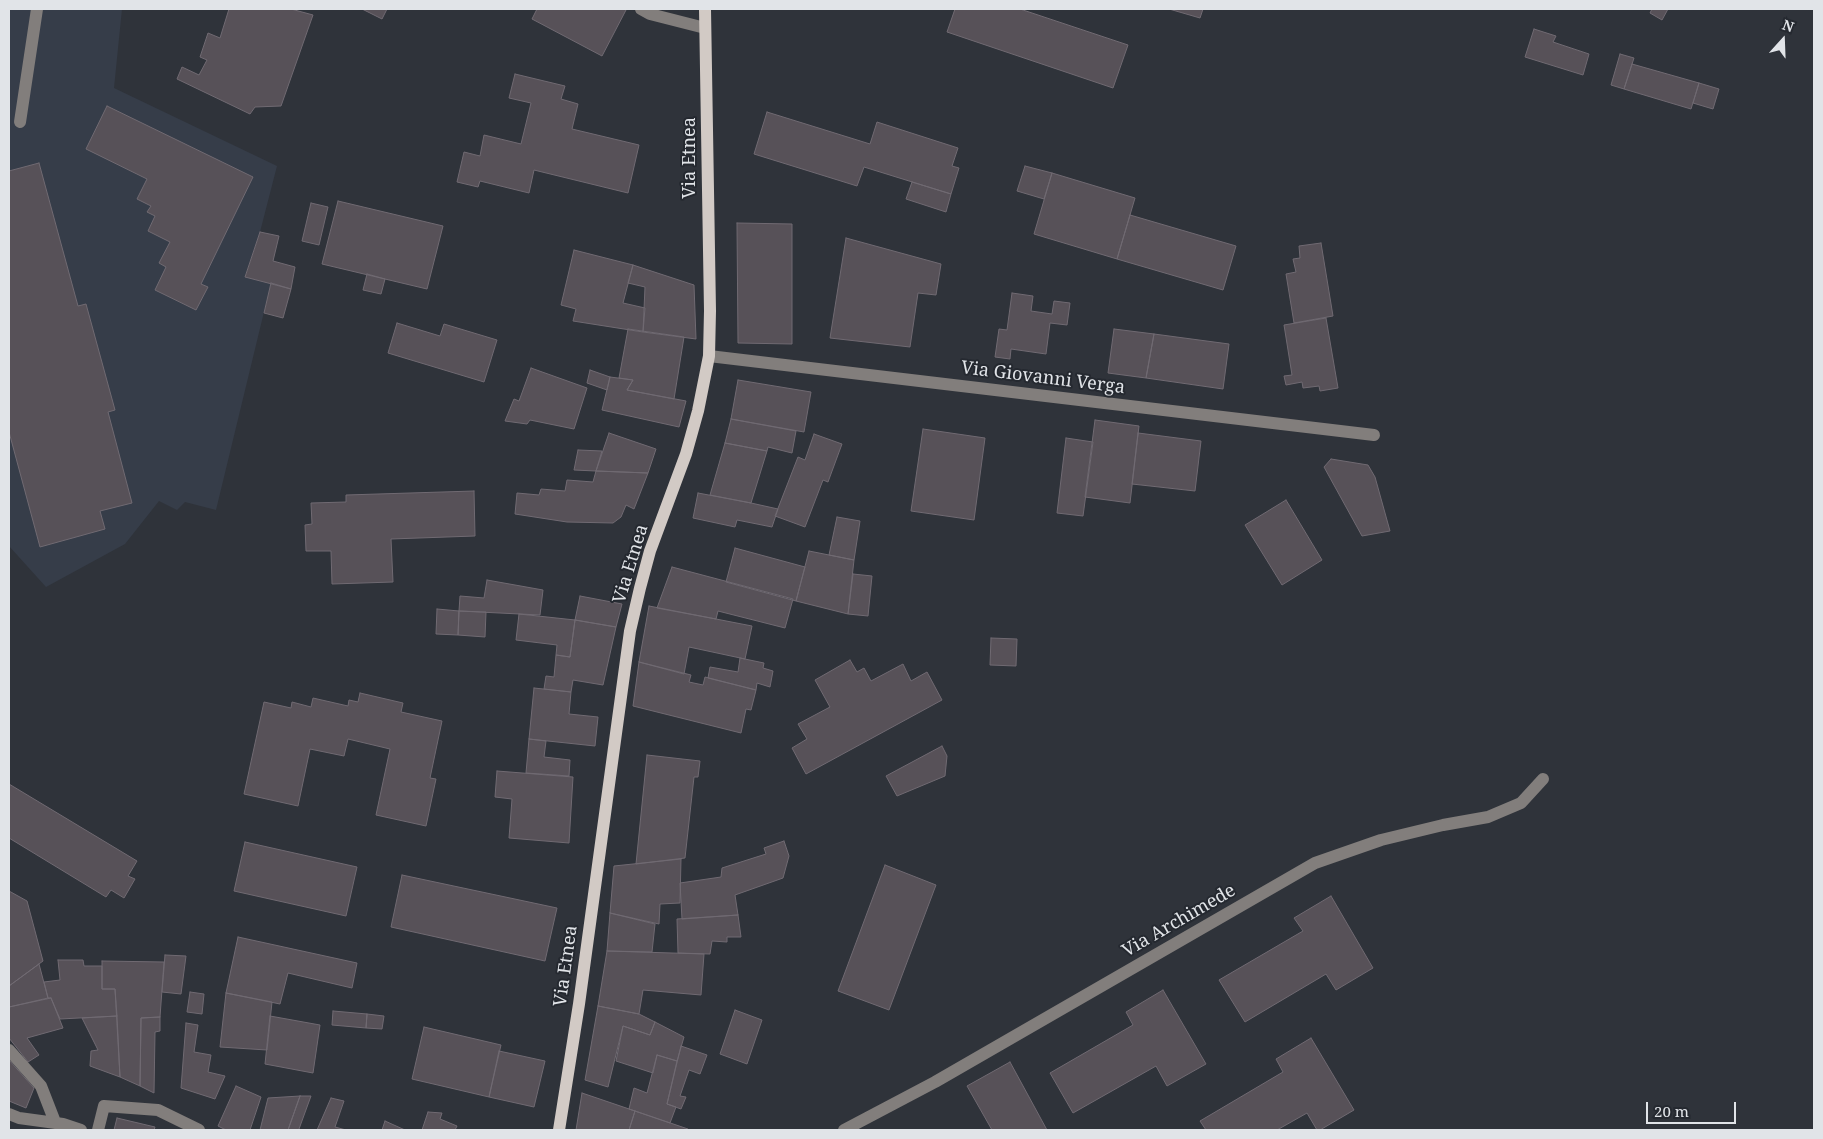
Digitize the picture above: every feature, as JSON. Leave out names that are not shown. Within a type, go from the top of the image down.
[{"type":"main road","name":"Via Etnea","points":[[559,1130],[630,631],[650,551],[694,428],[708,356],[710,311],[705,9]]},
{"type":"street","points":[[20,122],[38,9]]},
{"type":"street","points":[[641,9],[650,14],[705,28]]},
{"type":"street","name":"Via Giovanni Verga","points":[[708,356],[1374,435]]},
{"type":"street","name":"Via Archimede","points":[[844,1130],[935,1082],[1316,863],[1380,840],[1443,824],[1488,817],[1521,803],[1543,779]]},
{"type":"street","points":[[9,1050],[41,1086],[54,1122]]},
{"type":"street","points":[[98,1130],[104,1106],[158,1110],[199,1130]]},
{"type":"street","points":[[9,1114],[19,1118],[54,1122],[81,1130]]},
{"type":"shaded area","points":[[9,9],[122,9],[114,88],[277,166],[260,232],[245,276],[271,283],[216,510],[185,502],[177,510],[159,501],[125,544],[46,587],[9,546]]},
{"type":"building","points":[[229,9],[291,9],[313,15],[281,106],[255,107],[250,114],[177,79],[182,67],[199,75],[207,60],[200,57],[208,33],[220,38]]},
{"type":"building","points":[[362,9],[387,9],[382,19]]},
{"type":"building","points":[[537,9],[626,10],[602,56],[532,19]]},
{"type":"building","points":[[955,9],[1020,9],[1128,45],[1113,88],[947,32]]},
{"type":"building","points":[[1169,9],[1203,9],[1200,18]]},
{"type":"building","points":[[1652,9],[1668,9],[1662,20],[1650,13]]},
{"type":"building","points":[[1534,29],[1556,36],[1553,42],[1589,54],[1583,75],[1525,57]]},
{"type":"building","points":[[1620,54],[1634,58],[1624,89],[1611,85]]},
{"type":"building","points":[[1632,64],[1699,83],[1691,109],[1624,89]]},
{"type":"building","points":[[515,74],[565,86],[561,99],[578,104],[572,129],[639,145],[628,193],[534,170],[529,193],[480,181],[478,187],[457,182],[464,152],[480,156],[484,135],[521,144],[531,103],[509,98]]},
{"type":"building","points":[[1699,83],[1719,89],[1713,109],[1693,103]]},
{"type":"building","points":[[107,106],[253,177],[201,284],[208,287],[196,310],[155,290],[166,267],[159,263],[170,242],[148,231],[155,216],[147,212],[151,206],[137,199],[147,179],[86,149]]},
{"type":"building","points":[[767,112],[870,144],[877,122],[958,148],[952,166],[959,168],[951,194],[864,167],[857,186],[754,154]]},
{"type":"building","points":[[39,163],[78,306],[86,304],[115,410],[108,412],[132,503],[100,511],[105,529],[40,547],[9,432],[9,171]]},
{"type":"building","points":[[1025,166],[1052,173],[1044,199],[1017,191]]},
{"type":"building","points":[[1052,173],[1135,198],[1117,259],[1034,234]]},
{"type":"building","points":[[912,182],[951,194],[946,212],[906,199]]},
{"type":"building","points":[[338,201],[443,226],[427,289],[322,264]]},
{"type":"building","points":[[311,203],[328,207],[319,245],[302,241]]},
{"type":"building","points":[[1130,215],[1236,246],[1223,290],[1117,259]]},
{"type":"building","points":[[737,223],[792,224],[792,344],[738,343]]},
{"type":"building","points":[[260,232],[279,236],[273,261],[295,267],[291,289],[245,277]]},
{"type":"building","points":[[846,238],[941,264],[936,295],[918,293],[910,347],[830,338]]},
{"type":"building","points":[[1321,243],[1333,316],[1294,323],[1286,274],[1296,272],[1293,259],[1300,258],[1299,246]]},
{"type":"building","points":[[574,250],[633,265],[623,303],[645,308],[643,332],[573,321],[576,309],[561,305]]},
{"type":"building","points":[[633,265],[694,285],[696,339],[643,332],[645,287],[628,283]]},
{"type":"building","points":[[367,274],[385,279],[381,294],[363,290]]},
{"type":"building","points":[[271,283],[291,289],[283,318],[264,313]]},
{"type":"building","points":[[1012,293],[1033,296],[1031,311],[1052,314],[1054,301],[1070,303],[1067,325],[1050,323],[1046,354],[1011,349],[1010,359],[995,357],[999,329],[1007,330]]},
{"type":"building","points":[[1326,318],[1338,388],[1320,391],[1319,386],[1303,388],[1302,382],[1286,385],[1284,376],[1292,375],[1284,325]]},
{"type":"building","points":[[397,323],[440,336],[444,324],[497,340],[484,382],[388,353]]},
{"type":"building","points":[[628,329],[684,337],[674,399],[627,390],[633,380],[619,378]]},
{"type":"building","points":[[1114,329],[1154,334],[1146,378],[1108,373]]},
{"type":"building","points":[[1154,334],[1229,344],[1223,389],[1146,378]]},
{"type":"building","points":[[531,368],[587,388],[574,429],[530,420],[527,424],[505,421],[514,399],[519,401]]},
{"type":"building","points":[[590,370],[610,377],[607,390],[587,383]]},
{"type":"building","points":[[610,377],[633,380],[627,390],[686,401],[679,427],[602,410]]},
{"type":"building","points":[[738,380],[811,392],[804,432],[731,419]]},
{"type":"building","points":[[731,419],[796,431],[792,453],[768,447],[767,451],[725,443]]},
{"type":"building","points":[[1095,420],[1139,426],[1130,503],[1085,497]]},
{"type":"building","points":[[923,429],[985,438],[974,520],[911,511]]},
{"type":"building","points":[[609,433],[656,449],[648,473],[596,471]]},
{"type":"building","points":[[1138,433],[1201,441],[1195,491],[1132,484]]},
{"type":"building","points":[[814,434],[842,444],[828,482],[823,480],[805,527],[775,516],[798,457],[805,460]]},
{"type":"building","points":[[1066,438],[1093,442],[1083,516],[1057,513]]},
{"type":"building","points":[[725,443],[767,451],[751,503],[710,495]]},
{"type":"building","points":[[578,450],[602,451],[596,471],[574,470]]},
{"type":"building","points":[[1331,459],[1368,465],[1375,477],[1390,531],[1362,536],[1324,467]]},
{"type":"building","points":[[596,471],[648,473],[634,509],[626,505],[621,517],[613,523],[567,522],[515,514],[517,493],[539,495],[541,489],[565,491],[567,480],[593,482]]},
{"type":"building","points":[[474,491],[475,536],[391,539],[393,582],[332,584],[331,551],[306,551],[305,525],[312,524],[311,503],[346,502],[346,495]]},
{"type":"building","points":[[698,493],[778,509],[772,527],[737,520],[735,527],[693,518]]},
{"type":"building","points":[[1286,500],[1322,560],[1282,585],[1245,525]]},
{"type":"building","points":[[837,517],[860,521],[854,560],[829,555]]},
{"type":"building","points":[[735,548],[805,567],[796,601],[726,582]]},
{"type":"building","points":[[809,551],[854,560],[848,614],[796,601]]},
{"type":"building","points":[[672,567],[793,599],[785,628],[718,611],[716,619],[657,608]]},
{"type":"building","points":[[853,574],[872,576],[868,616],[848,614]]},
{"type":"building","points":[[487,580],[543,590],[540,615],[459,611],[460,596],[484,598]]},
{"type":"building","points":[[580,596],[622,604],[616,627],[575,620]]},
{"type":"building","points":[[649,606],[752,626],[745,659],[689,647],[684,674],[639,662]]},
{"type":"building","points":[[437,609],[459,611],[458,635],[436,634]]},
{"type":"building","points":[[459,611],[486,612],[485,637],[458,635]]},
{"type":"building","points":[[519,614],[575,620],[570,657],[556,655],[557,645],[516,640]]},
{"type":"building","points":[[575,620],[616,627],[603,685],[573,680],[571,692],[544,689],[546,676],[554,677],[556,655],[570,657]]},
{"type":"building","points":[[991,638],[1017,639],[1016,666],[990,665]]},
{"type":"building","points":[[740,658],[764,663],[763,668],[773,671],[770,687],[757,683],[756,690],[708,678],[710,667],[738,672]]},
{"type":"building","points":[[850,660],[857,672],[864,668],[871,681],[903,664],[911,681],[927,672],[942,700],[806,774],[792,748],[807,739],[798,724],[830,707],[815,680]]},
{"type":"building","points":[[639,662],[691,675],[689,682],[703,685],[705,677],[756,690],[751,710],[746,709],[741,733],[633,706]]},
{"type":"building","points":[[534,688],[571,692],[569,714],[598,717],[595,746],[529,739]]},
{"type":"building","points":[[360,693],[403,703],[401,712],[442,721],[430,778],[436,779],[426,826],[376,815],[390,749],[348,739],[344,756],[310,749],[298,806],[244,794],[264,702],[291,708],[292,702],[311,707],[313,698],[348,706],[349,700],[358,702]]},
{"type":"building","points":[[529,739],[546,741],[544,757],[570,760],[569,776],[526,773]]},
{"type":"building","points":[[942,746],[947,756],[945,776],[897,796],[886,776]]},
{"type":"building","points":[[647,755],[700,761],[698,777],[694,777],[685,858],[636,864]]},
{"type":"building","points":[[497,771],[573,777],[569,843],[509,838],[512,799],[495,797]]},
{"type":"building","points":[[9,784],[137,861],[128,876],[135,879],[124,898],[111,890],[106,897],[9,838]]},
{"type":"building","points":[[784,841],[789,856],[783,878],[735,895],[738,915],[682,919],[680,883],[721,877],[722,868],[766,854],[764,848]]},
{"type":"building","points":[[245,842],[357,867],[346,916],[234,891]]},
{"type":"building","points":[[681,859],[680,903],[660,904],[659,924],[610,913],[614,866]]},
{"type":"building","points":[[885,865],[936,885],[889,1010],[838,991]]},
{"type":"building","points":[[402,875],[557,908],[545,961],[391,927]]},
{"type":"building","points":[[9,891],[27,901],[43,961],[9,986]]},
{"type":"building","points":[[1331,896],[1373,968],[1336,990],[1326,974],[1245,1022],[1219,980],[1303,931],[1294,918]]},
{"type":"building","points":[[610,913],[655,924],[652,952],[607,951]]},
{"type":"building","points":[[738,915],[741,937],[727,937],[727,942],[712,941],[710,954],[678,953],[677,919]]},
{"type":"building","points":[[238,937],[357,963],[352,988],[288,973],[280,1004],[226,993]]},
{"type":"building","points":[[607,951],[704,954],[701,995],[643,990],[639,1014],[598,1006]]},
{"type":"building","points":[[165,955],[186,956],[181,994],[162,992]]},
{"type":"building","points":[[58,960],[83,960],[84,966],[102,966],[102,989],[115,989],[117,1016],[60,1019],[51,998],[48,998],[44,982],[60,980]]},
{"type":"building","points":[[102,961],[164,962],[160,1017],[141,1018],[140,1086],[120,1077],[115,989],[102,989]]},
{"type":"building","points":[[39,964],[48,998],[9,1007],[9,986]]},
{"type":"building","points":[[1163,990],[1206,1064],[1167,1086],[1156,1066],[1073,1113],[1050,1073],[1133,1025],[1126,1012]]},
{"type":"building","points":[[190,992],[204,994],[202,1014],[187,1012]]},
{"type":"building","points":[[226,993],[272,1002],[267,1050],[220,1047]]},
{"type":"building","points":[[51,998],[63,1028],[27,1038],[39,1055],[28,1062],[9,1038],[9,1007]]},
{"type":"building","points":[[598,1006],[639,1014],[655,1022],[650,1035],[623,1026],[608,1087],[585,1080]]},
{"type":"building","points":[[735,1010],[762,1020],[747,1064],[720,1054]]},
{"type":"building","points":[[333,1011],[367,1014],[366,1028],[332,1025]]},
{"type":"building","points":[[367,1014],[384,1016],[382,1029],[366,1028]]},
{"type":"building","points":[[117,1016],[120,1077],[90,1066],[91,1051],[98,1050],[82,1018]]},
{"type":"building","points":[[270,1016],[320,1025],[313,1073],[265,1064]]},
{"type":"building","points":[[160,1017],[160,1031],[155,1032],[154,1093],[140,1086],[141,1018]]},
{"type":"building","points":[[655,1022],[684,1037],[677,1061],[657,1055],[653,1073],[616,1061],[623,1026],[650,1035]]},
{"type":"building","points":[[186,1023],[198,1025],[194,1052],[211,1055],[208,1072],[225,1076],[215,1099],[181,1088]]},
{"type":"building","points":[[424,1027],[501,1045],[489,1097],[412,1079]]},
{"type":"building","points":[[1311,1038],[1354,1110],[1320,1130],[1317,1130],[1307,1113],[1277,1130],[1206,1130],[1200,1121],[1283,1072],[1276,1059]]},
{"type":"building","points":[[681,1046],[707,1055],[700,1074],[689,1070],[680,1096],[686,1097],[681,1109],[667,1104]]},
{"type":"building","points":[[499,1051],[545,1061],[534,1107],[489,1097]]},
{"type":"building","points":[[657,1055],[677,1061],[667,1104],[676,1107],[670,1123],[629,1109],[634,1088],[647,1093]]},
{"type":"building","points":[[9,1060],[34,1088],[26,1108],[9,1101]]},
{"type":"building","points":[[1010,1062],[1047,1130],[992,1130],[967,1086]]},
{"type":"building","points":[[236,1086],[261,1097],[250,1130],[226,1130],[218,1126]]},
{"type":"building","points":[[582,1093],[635,1111],[629,1130],[576,1130]]},
{"type":"building","points":[[300,1096],[288,1130],[260,1130],[268,1098]]},
{"type":"building","points":[[300,1096],[311,1096],[300,1130],[288,1130]]},
{"type":"building","points":[[331,1098],[344,1101],[335,1127],[346,1130],[317,1130]]},
{"type":"building","points":[[635,1111],[688,1129],[629,1130]]},
{"type":"building","points":[[428,1112],[442,1113],[440,1119],[457,1126],[455,1130],[422,1130]]},
{"type":"building","points":[[117,1118],[155,1127],[154,1130],[114,1130]]},
{"type":"building","points":[[385,1121],[405,1130],[382,1130]]}]
